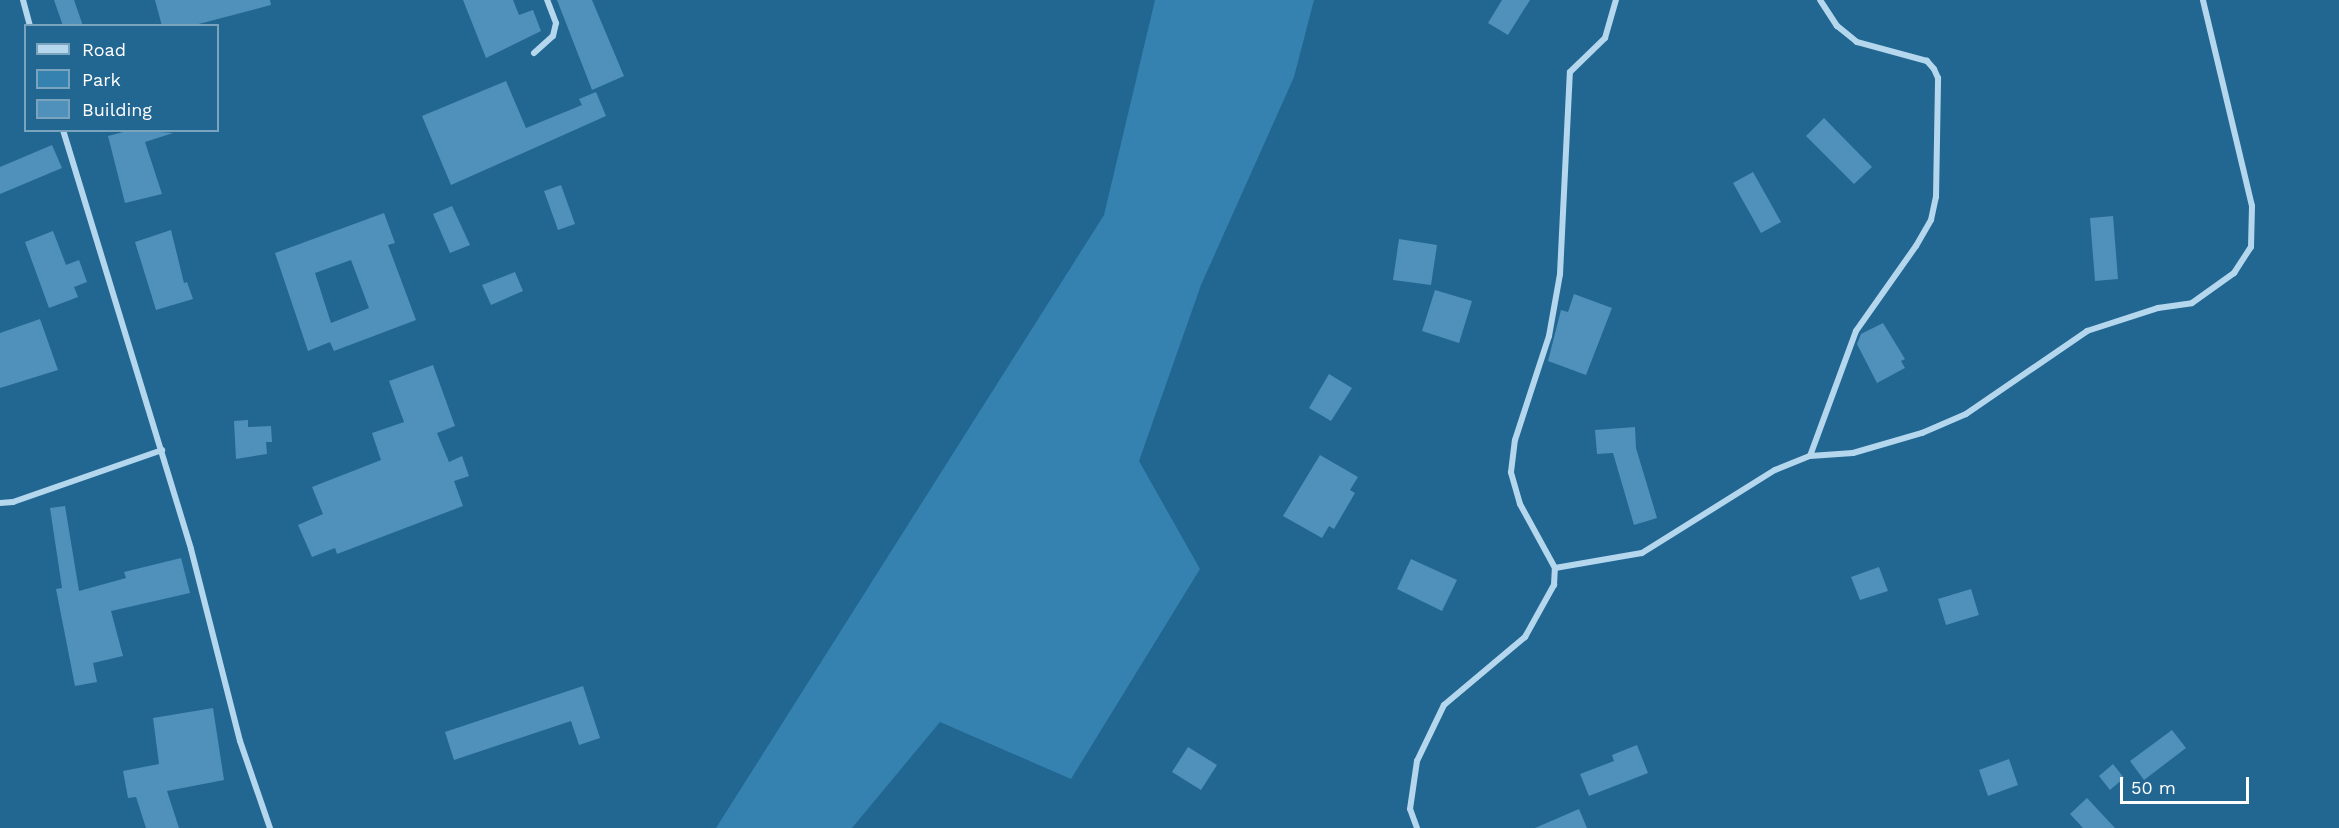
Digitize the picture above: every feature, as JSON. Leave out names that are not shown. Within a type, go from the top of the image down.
[{"type":"street","points":[[23,0],[29,24]]},
{"type":"street","points":[[534,53],[553,36],[555,29],[556,23],[547,0]]},
{"type":"street","points":[[1417,828],[1410,809],[1417,761],[1430,728],[1444,705],[1505,657],[1532,628],[1554,585],[1555,568],[1520,504],[1511,472],[1515,440],[1549,336],[1560,274],[1570,72],[1605,38],[1616,0]]},
{"type":"street","points":[[1810,456],[1856,331],[1916,246],[1931,220],[1936,197],[1938,78],[1934,69],[1927,61],[1857,42],[1837,26],[1820,0]]},
{"type":"street","points":[[1555,568],[1642,553],[1775,470],[1810,456],[1853,453],[1933,428],[1966,414],[2087,331],[2158,308],[2192,303],[2234,273],[2251,247],[2252,206],[2203,0]]},
{"type":"street","points":[[64,132],[162,450],[240,741],[270,828]]},
{"type":"street","points":[[0,503],[13,502],[162,450]]},
{"type":"green space","points":[[1155,0],[1314,0],[1294,77],[1201,285],[1139,461],[1200,569],[1071,779],[940,722],[852,828],[716,828],[1104,215]]},
{"type":"building","points":[[54,0],[74,0],[82,24],[62,24]]},
{"type":"building","points":[[155,0],[270,0],[271,5],[199,24],[161,24]]},
{"type":"building","points":[[463,0],[513,0],[519,15],[533,10],[541,31],[486,58]]},
{"type":"building","points":[[557,0],[592,0],[624,76],[592,90]]},
{"type":"building","points":[[1502,0],[1530,0],[1508,35],[1488,23]]},
{"type":"building","points":[[506,81],[526,128],[582,105],[579,99],[596,92],[606,116],[451,185],[422,116]]},
{"type":"building","points":[[1824,118],[1872,167],[1854,184],[1806,136]]},
{"type":"building","points":[[123,132],[173,133],[145,142],[162,194],[125,203],[108,136]]},
{"type":"building","points":[[52,145],[62,168],[0,194],[0,167]]},
{"type":"building","points":[[1753,172],[1781,222],[1761,233],[1733,183]]},
{"type":"building","points":[[561,185],[575,224],[558,230],[544,191]]},
{"type":"building","points":[[452,206],[470,245],[450,253],[433,214]]},
{"type":"building","points":[[384,213],[395,243],[388,245],[416,320],[334,351],[330,342],[308,351],[275,253]],"holes":[[[351,260],[369,308],[331,323],[315,273]]]},
{"type":"building","points":[[2113,216],[2118,279],[2095,281],[2090,218]]},
{"type":"building","points":[[171,230],[184,283],[187,282],[193,299],[156,310],[135,242]]},
{"type":"building","points":[[53,231],[66,265],[79,260],[87,282],[74,287],[78,297],[49,308],[25,242]]},
{"type":"building","points":[[1399,239],[1437,245],[1431,285],[1393,280]]},
{"type":"building","points":[[515,272],[523,291],[491,305],[482,285]]},
{"type":"building","points":[[1435,290],[1472,301],[1459,343],[1422,331]]},
{"type":"building","points":[[1574,294],[1612,308],[1586,375],[1548,361],[1561,310],[1568,312]]},
{"type":"building","points":[[40,319],[58,370],[0,388],[0,333]]},
{"type":"building","points":[[1883,323],[1905,359],[1901,361],[1905,368],[1877,383],[1857,344],[1861,334]]},
{"type":"building","points":[[433,365],[455,426],[437,433],[449,462],[462,456],[469,476],[454,481],[463,506],[337,554],[335,548],[312,557],[298,525],[323,514],[312,487],[381,460],[372,433],[404,422],[389,381]]},
{"type":"building","points":[[1329,374],[1352,388],[1331,421],[1309,408]]},
{"type":"building","points":[[248,420],[248,427],[271,426],[272,442],[266,442],[267,454],[236,459],[234,421]]},
{"type":"building","points":[[1635,427],[1636,448],[1657,518],[1634,525],[1613,453],[1597,454],[1595,430]]},
{"type":"building","points":[[1320,455],[1358,477],[1350,490],[1355,493],[1334,529],[1329,526],[1322,538],[1283,516]]},
{"type":"building","points":[[65,506],[79,591],[126,578],[124,572],[181,558],[190,593],[111,611],[123,656],[93,663],[97,682],[75,686],[56,589],[62,588],[50,508]]},
{"type":"building","points":[[1411,559],[1457,580],[1442,611],[1397,589]]},
{"type":"building","points":[[1879,567],[1888,591],[1860,600],[1851,577]]},
{"type":"building","points":[[1971,589],[1979,615],[1946,625],[1938,599]]},
{"type":"building","points":[[583,686],[600,738],[579,745],[571,721],[454,760],[445,732]]},
{"type":"building","points":[[213,708],[224,780],[167,791],[179,828],[146,828],[136,797],[128,798],[123,771],[159,764],[153,718]]},
{"type":"building","points":[[2172,730],[2186,748],[2144,780],[2130,761]]},
{"type":"building","points":[[1637,745],[1648,773],[1589,796],[1580,774],[1614,761],[1612,755]]},
{"type":"building","points":[[1188,747],[1217,765],[1201,790],[1172,772]]},
{"type":"building","points":[[2009,759],[2018,785],[1988,796],[1979,770]]},
{"type":"building","points":[[2113,764],[2124,778],[2110,790],[2099,776]]},
{"type":"building","points":[[2087,798],[2115,828],[2083,828],[2070,814]]},
{"type":"building","points":[[1579,809],[1587,828],[1535,828]]}]
